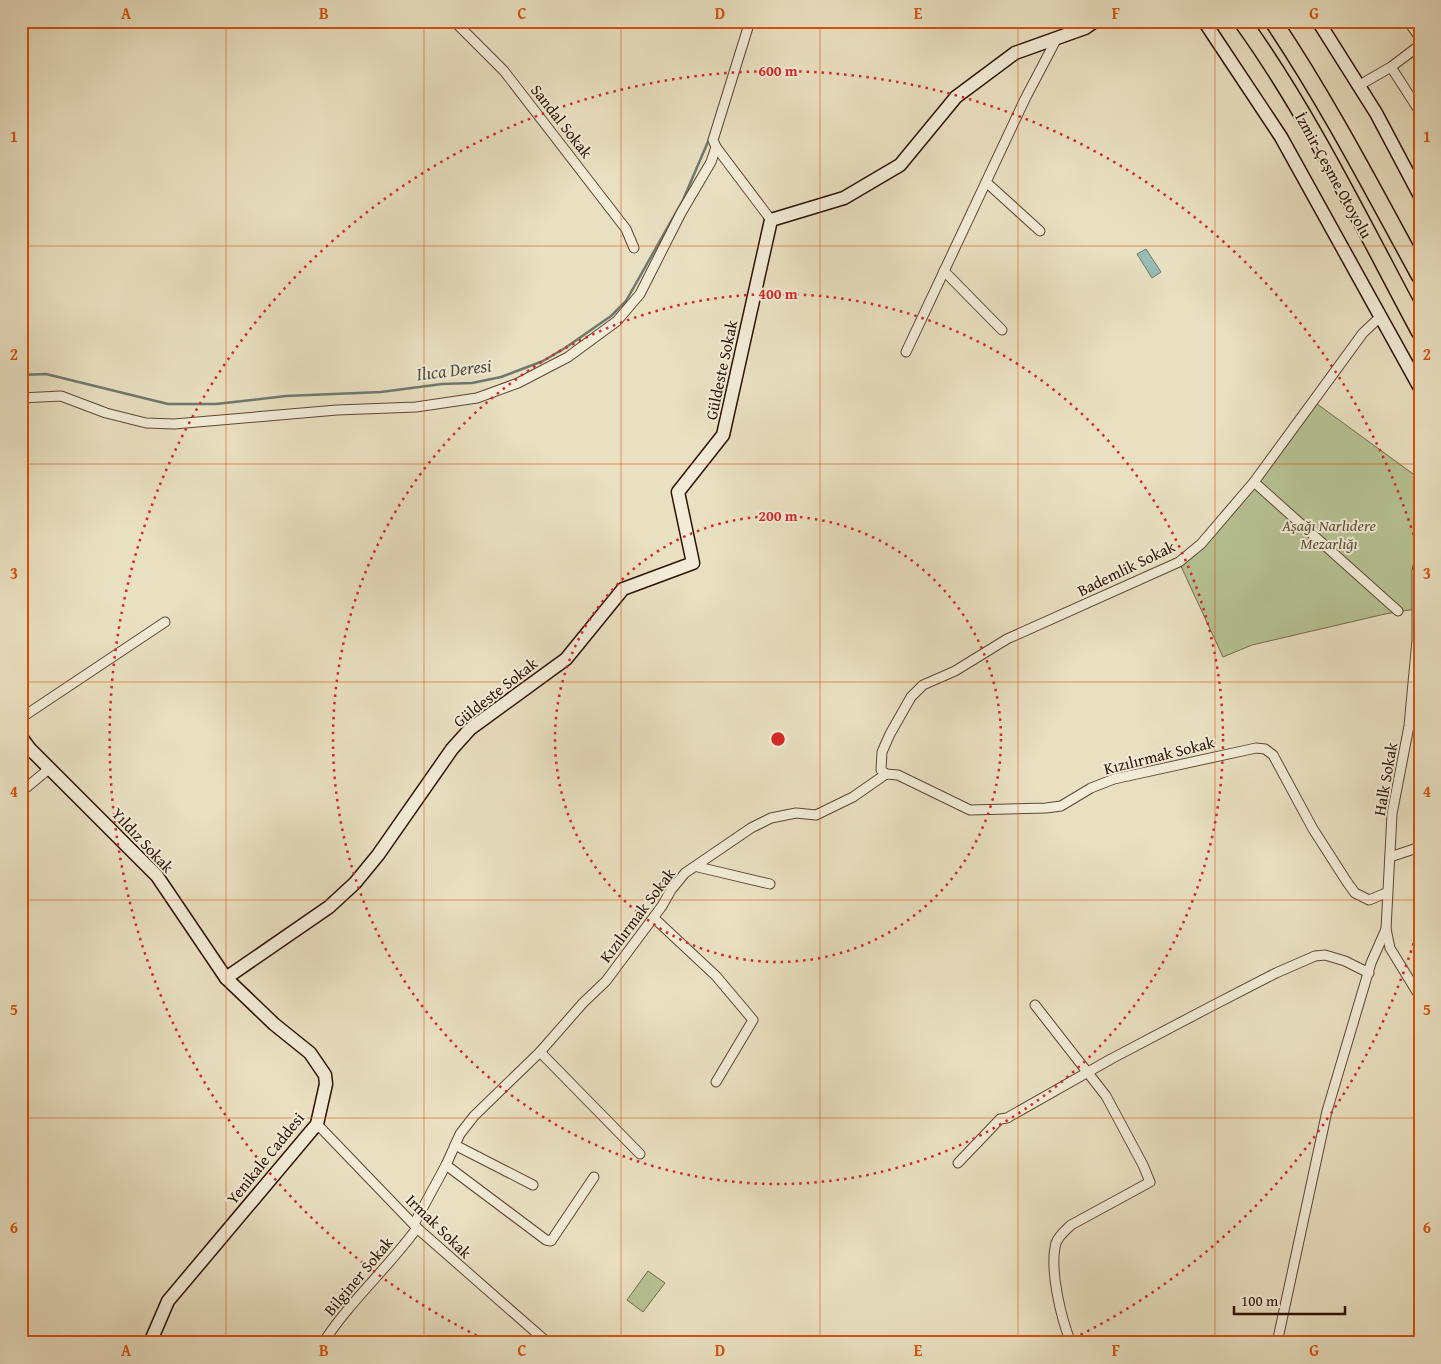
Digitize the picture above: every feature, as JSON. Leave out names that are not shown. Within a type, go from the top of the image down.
[{"type":"highway","name":"İzmir-Çeşme Otoyolu","points":[[1242,21],[1277,74],[1328,163],[1420,332]]},
{"type":"highway","name":"İzmir-Çeşme Otoyolu","points":[[1273,21],[1300,61],[1349,146],[1420,276]]},
{"type":"street","name":"Sandal Sokak","points":[[454,21],[504,71],[626,229],[634,248]]},
{"type":"street","points":[[750,21],[713,140],[716,148],[772,220],[844,198],[900,165],[956,97],[1015,53],[1086,28],[1095,21]]},
{"type":"street","points":[[1204,21],[1281,137],[1420,388]]},
{"type":"street","points":[[1318,21],[1358,86],[1420,196]]},
{"type":"street","points":[[1408,21],[1420,38]]},
{"type":"street","points":[[906,352],[1025,99],[1058,38]]},
{"type":"street","points":[[1358,86],[1391,67],[1420,45]]},
{"type":"street","points":[[1391,67],[1420,112]]},
{"type":"street","points":[[21,398],[61,396],[106,413],[146,423],[174,424],[337,410],[416,407],[477,398],[518,383],[568,357],[617,321],[640,294],[681,213],[711,162],[716,148]]},
{"type":"street","points":[[986,182],[1040,231]]},
{"type":"street","name":"Güldeste Sokak","points":[[226,978],[329,907],[355,883],[378,855],[452,749],[470,729],[566,659],[623,589],[693,563],[678,492],[723,435],[772,220]]},
{"type":"street","points":[[944,271],[1002,330]]},
{"type":"street","name":"Bademlik Sokak","points":[[886,774],[881,770],[882,752],[911,697],[923,685],[954,671],[1006,640],[1178,562],[1201,544],[1254,482],[1363,333],[1380,317]]},
{"type":"street","points":[[1254,482],[1398,611]]},
{"type":"street","name":"Halk Sokak","points":[[1420,558],[1417,571],[1417,640],[1409,726],[1392,814],[1386,893],[1386,929],[1390,948],[1420,997]]},
{"type":"street","points":[[21,718],[165,622]]},
{"type":"street","name":"Yıldız Sokak","points":[[21,737],[157,876],[226,978]]},
{"type":"street","name":"Kızılırmak Sokak","points":[[415,1226],[460,1134],[474,1116],[540,1052],[583,1003],[606,981],[654,918],[671,890],[685,874],[698,867],[751,828],[782,815],[816,815],[853,797],[886,774],[898,775],[970,810],[1046,808],[1061,806],[1091,788],[1114,779],[1256,748],[1265,749],[1273,755],[1313,829],[1355,893],[1369,900],[1386,893]]},
{"type":"street","points":[[21,792],[50,768]]},
{"type":"street","points":[[1390,858],[1420,848]]},
{"type":"street","points":[[698,867],[770,884]]},
{"type":"street","points":[[654,918],[716,976],[753,1020],[716,1082]]},
{"type":"street","points":[[1277,1343],[1327,1111],[1371,963],[1386,929]]},
{"type":"street","points":[[958,1163],[1000,1119],[1007,1118],[1087,1073],[1276,973],[1315,956],[1332,957],[1369,973]]},
{"type":"street","name":"Yenikale Caddesi","points":[[150,1343],[168,1301],[316,1124],[326,1084],[319,1063],[310,1052],[274,1024],[226,978]]},
{"type":"street","points":[[1035,1005],[1106,1096],[1144,1165],[1150,1182],[1060,1234],[1056,1243],[1055,1277],[1061,1309],[1071,1343]]},
{"type":"street","points":[[540,1052],[640,1154]]},
{"type":"street","name":"Irmak Sokak","points":[[316,1124],[415,1226],[548,1343]]},
{"type":"street","points":[[456,1144],[532,1185]]},
{"type":"street","points":[[446,1165],[546,1240],[551,1241],[594,1177]]},
{"type":"street","name":"Bilginer Sokak","points":[[323,1343],[357,1298],[395,1257],[415,1226]]},
{"type":"green space","name":"Aşağı Narlıdere Mezarlığı","points":[[1313,401],[1420,479],[1420,559],[1416,609],[1385,614],[1252,645],[1223,657],[1179,562],[1201,544]]},
{"type":"green space","points":[[648,1271],[665,1283],[643,1312],[627,1300]]},
{"type":"water","points":[[1146,249],[1161,272],[1152,278],[1137,254]]},
{"type":"waterway","name":"Ilıca Deresi","points":[[21,375],[46,374],[168,404],[216,404],[286,396],[381,392],[442,384],[472,383],[501,377],[543,361],[565,348],[611,316],[626,301],[683,200],[710,137]]}]
